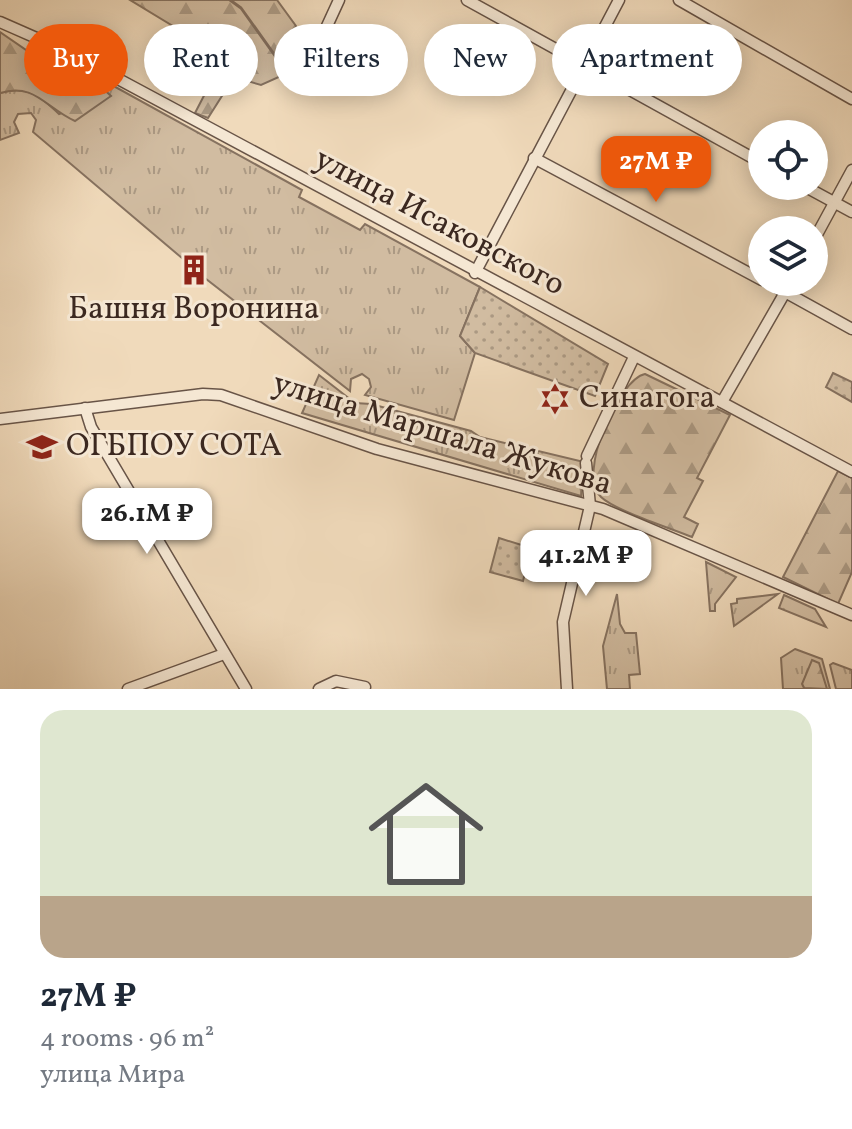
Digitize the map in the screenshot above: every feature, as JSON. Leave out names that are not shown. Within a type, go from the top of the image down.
[{"type":"street","points":[[328,24],[339,0]]},
{"type":"street","points":[[467,0],[552,47]]},
{"type":"street","points":[[606,24],[619,0]]},
{"type":"street","points":[[679,0],[852,99]]},
{"type":"street","name":"улица Исаковского","points":[[0,22],[66,51],[475,273],[852,472]]},
{"type":"street","points":[[475,273],[567,96]]},
{"type":"street","points":[[640,96],[748,155]]},
{"type":"street","points":[[534,158],[748,272]]},
{"type":"street","points":[[827,216],[852,170]]},
{"type":"street","points":[[828,199],[852,212]]},
{"type":"street","points":[[722,402],[783,296]]},
{"type":"street","points":[[802,296],[852,329]]},
{"type":"street","points":[[567,689],[563,619],[590,506],[587,459],[634,357]]},
{"type":"street","name":"улица Маршала Жукова","points":[[0,419],[221,395],[377,449],[590,506],[700,548],[852,615]]},
{"type":"street","points":[[85,408],[91,427],[246,689]]},
{"type":"street","points":[[128,689],[224,654]]},
{"type":"street","points":[[319,689],[336,681],[365,687]]},
{"type":"green space","points":[[130,0],[277,0],[295,24],[274,24],[274,79],[261,85],[258,84],[258,24],[170,24]]},
{"type":"green space","points":[[0,32],[24,48],[24,92],[0,93]]},
{"type":"green space","points":[[24,91],[24,96],[36,96],[59,114],[110,96],[128,94],[302,190],[299,197],[360,230],[365,224],[480,287],[460,336],[475,353],[454,420],[365,395],[371,387],[369,379],[362,374],[351,379],[350,391],[201,275],[205,269],[194,259],[189,264],[33,132],[36,120],[31,113],[18,114],[14,122],[19,133],[0,140],[0,93]]},
{"type":"green space","points":[[35,96],[111,96],[75,121]]},
{"type":"green space","points":[[204,96],[222,96],[208,118],[195,113]]},
{"type":"green space","points":[[480,287],[608,364],[595,396],[475,353],[460,336]]},
{"type":"green space","points":[[833,373],[852,382],[852,402],[826,387]]},
{"type":"green space","points":[[645,374],[730,415],[697,478],[703,481],[684,517],[698,524],[692,537],[618,508],[601,497],[595,486],[597,450],[604,429],[624,392]]},
{"type":"green space","points":[[319,375],[355,403],[371,404],[471,431],[480,437],[584,462],[581,496],[302,413]]},
{"type":"green space","points":[[838,471],[852,478],[852,572],[838,604],[783,577]]},
{"type":"green space","points":[[499,538],[531,548],[523,581],[490,572]]},
{"type":"green space","points":[[706,562],[736,577],[715,604],[715,611],[710,611]]},
{"type":"green space","points":[[617,594],[620,624],[625,633],[636,633],[640,674],[629,675],[630,689],[607,689],[603,646]]},
{"type":"green space","points":[[778,594],[734,626],[731,604],[737,603],[737,599]]},
{"type":"green space","points":[[784,595],[815,609],[826,627],[779,608]]},
{"type":"green space","points":[[795,649],[822,659],[830,689],[783,689],[781,658]]},
{"type":"green space","points":[[812,660],[819,663],[827,689],[804,688],[802,684]]},
{"type":"green space","points":[[833,663],[852,670],[852,689],[836,689],[830,665]]},
{"type":"waterway","points":[[230,0],[241,8],[274,54]]},
{"type":"place","name":"Башня Воронина","points":[[194,270]]},
{"type":"place","name":"Синагога","points":[[555,399]]},
{"type":"place","name":"ОГБПОУ СОТА","points":[[42,447]]}]
